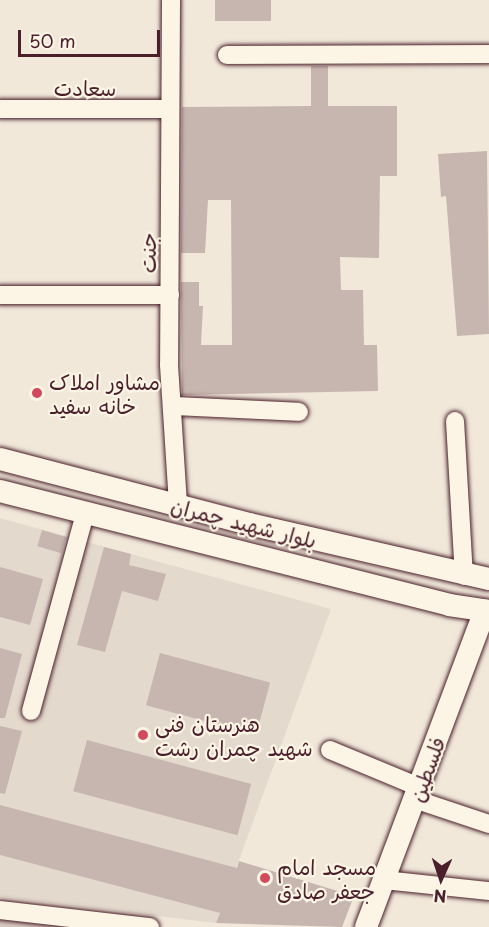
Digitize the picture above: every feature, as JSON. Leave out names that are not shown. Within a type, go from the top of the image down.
[{"type":"main road","name":"بلوار شهید چمران","points":[[0,459],[178,506],[464,576],[489,579]]},
{"type":"main road","points":[[75,479],[76,512]]},
{"type":"main road","name":"بلوار شهید چمران","points":[[0,491],[171,536],[487,611]]},
{"type":"main road","points":[[171,536],[178,506]]},
{"type":"main road","name":"فلسطین","points":[[366,927],[487,611]]},
{"type":"street","name":"جنت","points":[[171,0],[170,295],[178,506]]},
{"type":"street","points":[[227,55],[489,54]]},
{"type":"street","name":"سعادت","points":[[0,109],[170,110]]},
{"type":"street","points":[[0,295],[170,295]]},
{"type":"street","points":[[173,406],[299,412]]},
{"type":"street","points":[[455,421],[464,576]]},
{"type":"street","points":[[31,711],[76,512]]},
{"type":"street","points":[[330,750],[417,793],[489,824]]},
{"type":"street","points":[[384,880],[489,891]]},
{"type":"street","points":[[0,910],[143,927]]},
{"type":"shaded area","name":"هنرستان فنی شهید چمران رشت","points":[[0,518],[331,609],[216,923],[0,897]]},
{"type":"shaded area","points":[[0,905],[97,927],[0,927]]},
{"type":"building","points":[[215,0],[271,0],[271,21],[215,21]]},
{"type":"building","points":[[311,66],[328,66],[328,106],[397,106],[397,176],[380,176],[379,258],[340,257],[341,290],[363,290],[364,345],[377,345],[378,391],[182,395],[181,282],[199,282],[199,306],[203,306],[201,345],[232,345],[231,200],[208,200],[205,253],[181,253],[182,107],[311,106]]},
{"type":"building","points":[[487,151],[489,334],[457,336],[446,196],[441,197],[438,154]]},
{"type":"building","points":[[42,530],[66,537],[61,553],[37,546]]},
{"type":"building","points":[[104,547],[131,554],[129,565],[166,574],[158,601],[122,591],[105,652],[77,645]]},
{"type":"building","points":[[0,567],[43,579],[30,625],[0,617]]},
{"type":"building","points":[[0,648],[22,654],[5,718],[0,718]]},
{"type":"building","points":[[160,653],[270,683],[256,735],[146,705]]},
{"type":"building","points":[[0,726],[22,731],[5,794],[0,793]]},
{"type":"building","points":[[87,740],[251,784],[237,835],[73,791]]},
{"type":"building","points":[[0,805],[237,868],[239,861],[354,896],[342,927],[216,923],[220,913],[0,855]]},
{"type":"place","name":"مشاور املاک خانه سفید","points":[[37,393]]},
{"type":"place","name":"هنرستان فنی شهید چمران رشت","points":[[143,735]]},
{"type":"place","name":"مسجد امام جعفر صادق","points":[[265,878]]}]
